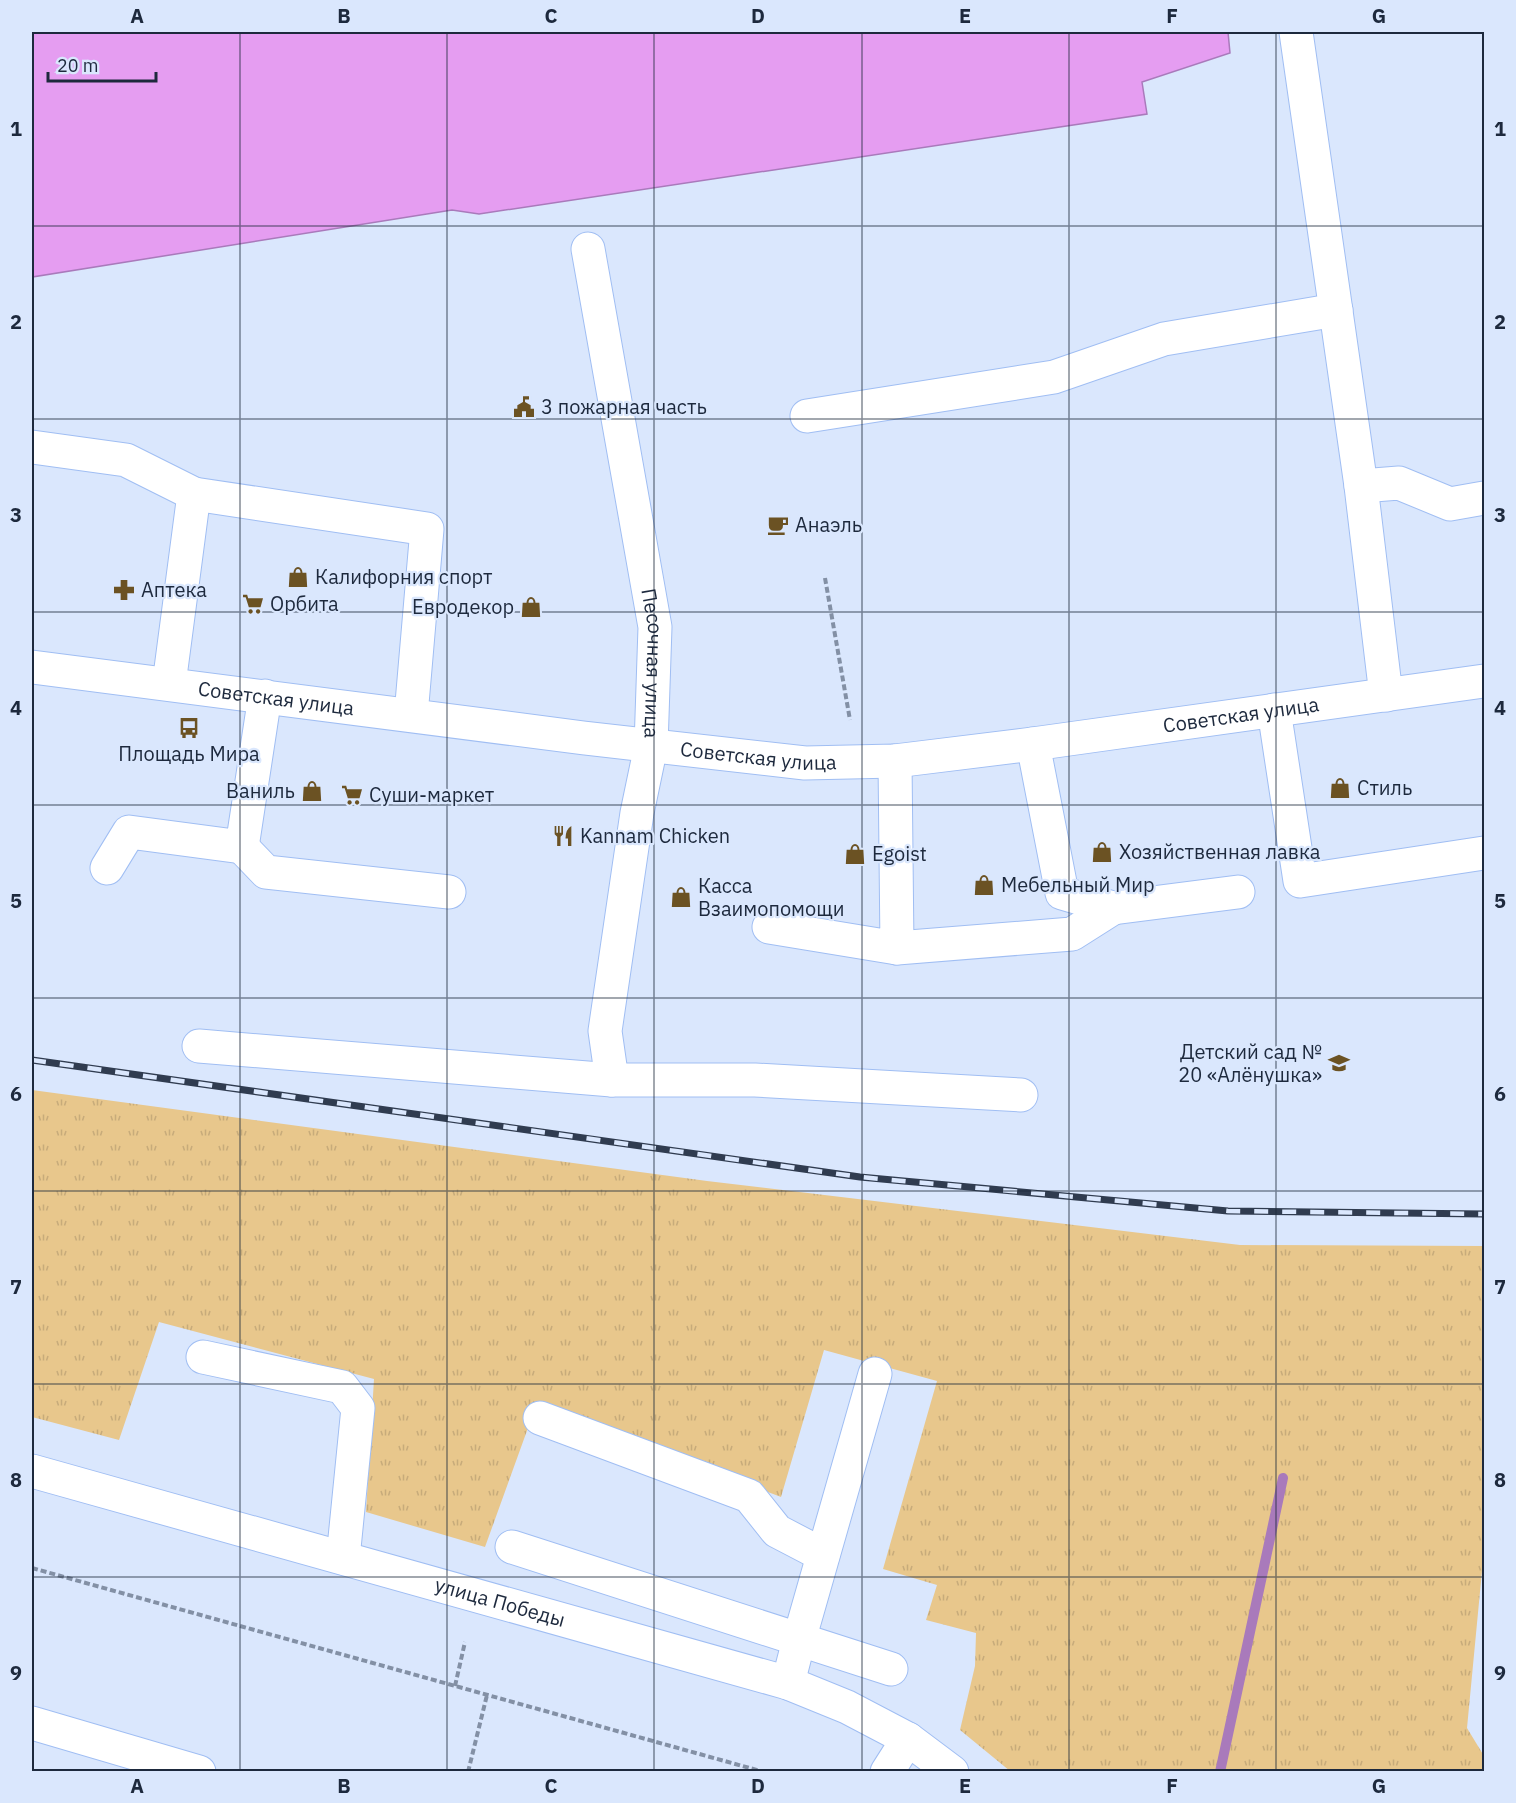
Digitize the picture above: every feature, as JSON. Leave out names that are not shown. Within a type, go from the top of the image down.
[{"type":"main road","points":[[1296,32],[1361,486],[1386,695]]},
{"type":"main road","name":"Песочная улица","points":[[588,249],[656,627],[651,746],[638,813],[605,1031],[612,1080]]},
{"type":"main road","points":[[807,416],[1054,377],[1164,339],[1336,310]]},
{"type":"main road","points":[[32,447],[126,460],[194,494],[427,529],[411,715]]},
{"type":"main road","points":[[1361,486],[1399,483],[1450,504],[1485,498]]},
{"type":"main road","points":[[169,684],[194,494]]},
{"type":"main road","name":"Советская улица","points":[[32,667],[651,746],[805,763],[895,760],[1033,744],[1485,681]]},
{"type":"main road","points":[[242,847],[265,696]]},
{"type":"main road","points":[[1274,710],[1300,881],[1485,853]]},
{"type":"main road","points":[[1033,744],[1062,893],[1113,908],[1238,892]]},
{"type":"main road","points":[[895,760],[897,948]]},
{"type":"main road","points":[[107,868],[129,832],[242,847],[266,872],[449,892]]},
{"type":"main road","points":[[769,927],[897,948],[1072,934],[1113,908]]},
{"type":"main road","points":[[199,1046],[612,1080],[755,1080],[1021,1095]]},
{"type":"main road","points":[[203,1356],[342,1387],[358,1408],[343,1558]]},
{"type":"main road","points":[[788,1683],[875,1374]]},
{"type":"main road","points":[[540,1418],[749,1496],[777,1531],[823,1555]]},
{"type":"main road","name":"улица Победы","points":[[32,1471],[788,1683],[847,1707],[908,1739],[952,1772]]},
{"type":"main road","points":[[512,1547],[891,1669]]},
{"type":"main road","points":[[32,1723],[200,1772]]},
{"type":"main road","points":[[887,1772],[908,1739]]},
{"type":"path","points":[[825,578],[850,720]]},
{"type":"path","points":[[32,1568],[764,1772]]},
{"type":"path","points":[[455,1686],[465,1642]]},
{"type":"path","points":[[468,1772],[487,1695]]},
{"type":"green space","points":[[32,1090],[707,1181],[1240,1245],[1484,1246],[1484,1550],[1467,1728],[1484,1756],[1484,1771],[1010,1771],[960,1730],[975,1666],[976,1633],[926,1620],[937,1585],[883,1569],[937,1381],[824,1350],[781,1497],[537,1403],[485,1547],[366,1512],[374,1379],[159,1322],[119,1440],[32,1417]]},
{"type":"shaded area","points":[[32,32],[1228,32],[1230,53],[1142,82],[1147,114],[479,214],[452,210],[32,277]]},
{"type":"waterway","points":[[1220,1772],[1283,1478]]},
{"type":"railway","points":[[32,1060],[860,1177],[1228,1211],[1484,1214]]},
{"type":"place","name":"3 пожарная часть","points":[[524,407]]},
{"type":"place","name":"Анаэль","points":[[778,525]]},
{"type":"place","name":"Калифорния спорт","points":[[298,577]]},
{"type":"place","name":"Аптека","points":[[124,590]]},
{"type":"place","name":"Орбита","points":[[253,604]]},
{"type":"place","name":"Евродекор","points":[[531,607]]},
{"type":"place","name":"Площадь Мира","points":[[189,728]]},
{"type":"place","name":"Стиль","points":[[1340,788]]},
{"type":"place","name":"Ваниль","points":[[312,791]]},
{"type":"place","name":"Суши-маркет","points":[[352,795]]},
{"type":"place","name":"Kannam Chicken","points":[[563,836]]},
{"type":"place","name":"Хозяйственная лавка","points":[[1102,852]]},
{"type":"place","name":"Egoist","points":[[855,854]]},
{"type":"place","name":"Мебельный Мир","points":[[984,885]]},
{"type":"place","name":"Касса Взаимопомощи","points":[[681,897]]},
{"type":"place","name":"Детский сад № 20 «Алёнушка»","points":[[1339,1063]]}]
